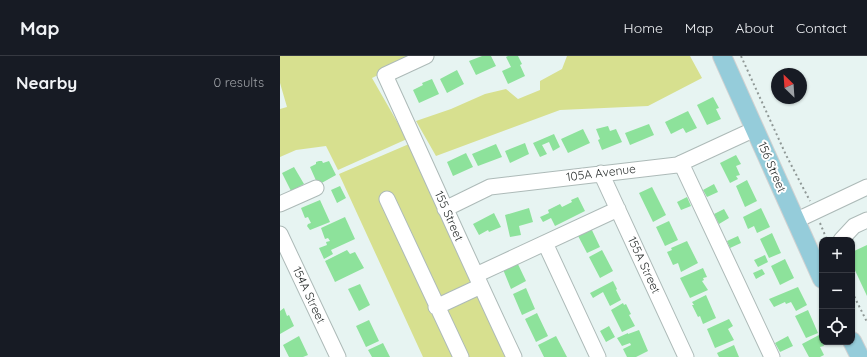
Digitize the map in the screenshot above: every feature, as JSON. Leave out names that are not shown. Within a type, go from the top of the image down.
[{"type":"main road","name":"156 Street","points":[[722,56],[795,221],[821,273]]},
{"type":"main road","points":[[854,345],[860,357]]},
{"type":"street","name":"155 Street","points":[[426,56],[385,75],[409,124],[445,209],[514,357]]},
{"type":"street","name":"105A Avenue","points":[[445,209],[490,187],[677,165],[755,129]]},
{"type":"street","points":[[681,163],[772,357]]},
{"type":"street","name":"155A Street","points":[[601,173],[686,357]]},
{"type":"street","points":[[795,221],[867,187]]},
{"type":"street","points":[[280,204],[316,188]]},
{"type":"street","points":[[387,199],[436,307],[461,357]]},
{"type":"street","points":[[436,307],[545,243],[618,209]]},
{"type":"street","points":[[844,237],[854,226],[867,220]]},
{"type":"street","name":"154A Street","points":[[280,234],[338,357]]},
{"type":"street","points":[[545,243],[598,357]]},
{"type":"street","points":[[855,339],[867,348]]},
{"type":"path","points":[[740,56],[786,155],[810,201]]},
{"type":"path","points":[[819,222],[826,237]]},
{"type":"path","points":[[855,298],[867,322]]},
{"type":"green space","points":[[280,56],[417,56],[372,78],[407,139],[338,170],[326,146],[296,150],[280,157],[280,109],[287,107],[280,83]]},
{"type":"green space","points":[[567,56],[690,56],[702,78],[648,106],[560,110],[436,156],[416,121],[451,109],[485,94],[506,89],[518,99],[540,90],[540,81],[562,69]]},
{"type":"green space","points":[[409,144],[506,357],[423,357],[339,174]]},
{"type":"building","points":[[482,56],[491,56],[496,66],[476,75],[469,61]]},
{"type":"building","points":[[518,56],[525,76],[508,84],[502,71],[511,67],[506,57]]},
{"type":"building","points":[[457,70],[464,84],[447,93],[440,79]]},
{"type":"building","points":[[432,79],[439,94],[419,103],[413,90],[423,85],[422,83]]},
{"type":"building","points":[[713,97],[719,108],[716,109],[721,119],[707,125],[697,105]]},
{"type":"building","points":[[688,111],[697,128],[686,133],[683,128],[671,134],[665,122]]},
{"type":"building","points":[[649,124],[654,135],[630,145],[625,133]]},
{"type":"building","points":[[608,126],[610,131],[616,129],[622,142],[602,150],[596,129]]},
{"type":"building","points":[[583,129],[590,143],[568,153],[561,139]]},
{"type":"building","points":[[554,134],[560,147],[553,151],[549,142],[542,145],[547,154],[540,157],[533,143]]},
{"type":"building","points":[[525,143],[529,154],[510,163],[505,151]]},
{"type":"building","points":[[496,144],[502,157],[478,166],[472,154]]},
{"type":"building","points":[[466,153],[473,167],[453,176],[447,162]]},
{"type":"building","points":[[736,155],[741,164],[736,166],[740,175],[736,176],[738,179],[730,183],[720,163]]},
{"type":"building","points":[[319,161],[322,161],[323,163],[329,161],[336,175],[318,185],[310,167]]},
{"type":"building","points":[[294,167],[304,184],[291,191],[282,173]]},
{"type":"building","points":[[747,180],[757,201],[745,207],[736,186]]},
{"type":"building","points":[[714,184],[718,192],[707,197],[703,190]]},
{"type":"building","points":[[340,186],[346,198],[337,203],[331,190]]},
{"type":"building","points":[[652,187],[666,215],[653,222],[639,193]]},
{"type":"building","points":[[578,197],[585,211],[555,226],[551,218],[543,222],[540,217],[549,213],[548,210],[560,204],[562,207]]},
{"type":"building","points":[[687,197],[691,206],[681,210],[677,202]]},
{"type":"building","points":[[320,200],[330,222],[310,230],[307,226],[311,223],[308,217],[305,218],[301,208]]},
{"type":"building","points":[[529,208],[533,222],[519,226],[521,235],[510,237],[505,215]]},
{"type":"building","points":[[761,208],[770,227],[757,233],[754,226],[748,229],[743,217]]},
{"type":"building","points":[[724,209],[729,218],[719,224],[714,214]]},
{"type":"building","points":[[494,213],[501,227],[489,232],[488,230],[479,235],[473,224]]},
{"type":"building","points":[[345,217],[355,239],[331,250],[333,254],[324,259],[319,248],[327,245],[326,242],[330,241],[328,238],[325,239],[321,228]]},
{"type":"building","points":[[669,221],[678,240],[665,246],[656,227]]},
{"type":"building","points":[[590,226],[600,247],[587,253],[576,232]]},
{"type":"building","points":[[772,233],[781,253],[769,258],[760,239]]},
{"type":"building","points":[[738,236],[741,243],[730,248],[727,241]]},
{"type":"building","points":[[687,241],[698,263],[681,272],[678,263],[673,265],[667,252],[672,250],[671,248]]},
{"type":"building","points":[[867,245],[867,296],[855,270],[855,251]]},
{"type":"building","points":[[347,250],[350,254],[355,252],[364,268],[335,282],[325,261]]},
{"type":"building","points":[[602,250],[613,271],[600,278],[589,257]]},
{"type":"building","points":[[765,255],[768,262],[758,267],[754,260]]},
{"type":"building","points":[[785,259],[794,278],[780,285],[771,266]]},
{"type":"building","points":[[516,260],[526,281],[511,289],[502,267]]},
{"type":"building","points":[[703,268],[707,277],[703,278],[704,280],[702,281],[708,290],[690,298],[680,278]]},
{"type":"building","points":[[762,269],[765,274],[756,279],[753,273]]},
{"type":"building","points":[[613,281],[621,300],[610,306],[603,292],[593,298],[590,293]]},
{"type":"building","points":[[360,284],[370,305],[359,311],[348,289]]},
{"type":"building","points":[[798,287],[807,305],[796,311],[791,302],[786,304],[785,302],[774,307],[769,299]]},
{"type":"building","points":[[526,288],[535,309],[522,315],[513,294]]},
{"type":"building","points":[[706,295],[716,318],[703,324],[700,316],[698,317],[692,305],[694,305],[692,302]]},
{"type":"building","points":[[623,303],[624,305],[626,304],[631,314],[629,315],[635,326],[622,332],[611,310]]},
{"type":"building","points":[[284,308],[287,316],[289,315],[294,326],[280,334],[280,311]]},
{"type":"building","points":[[808,310],[818,333],[806,338],[795,316]]},
{"type":"building","points":[[537,313],[548,336],[536,342],[525,319]]},
{"type":"building","points":[[729,319],[733,326],[728,329],[734,340],[715,348],[707,329]]},
{"type":"building","points":[[369,320],[379,341],[366,347],[356,326]]},
{"type":"building","points":[[609,326],[615,337],[606,342],[600,331]]},
{"type":"building","points":[[639,330],[648,351],[636,357],[627,357],[623,349],[631,345],[630,343],[622,346],[617,338]]},
{"type":"building","points":[[819,335],[819,345],[824,345],[820,347],[824,355],[820,357],[809,357],[802,344]]},
{"type":"building","points":[[299,336],[308,355],[303,357],[289,357],[283,345]]},
{"type":"building","points":[[556,336],[567,357],[544,357],[538,345]]},
{"type":"building","points":[[788,336],[793,346],[780,352],[775,343]]},
{"type":"building","points":[[383,343],[390,357],[372,357],[368,350]]},
{"type":"building","points":[[734,345],[739,357],[719,357],[717,353]]}]
